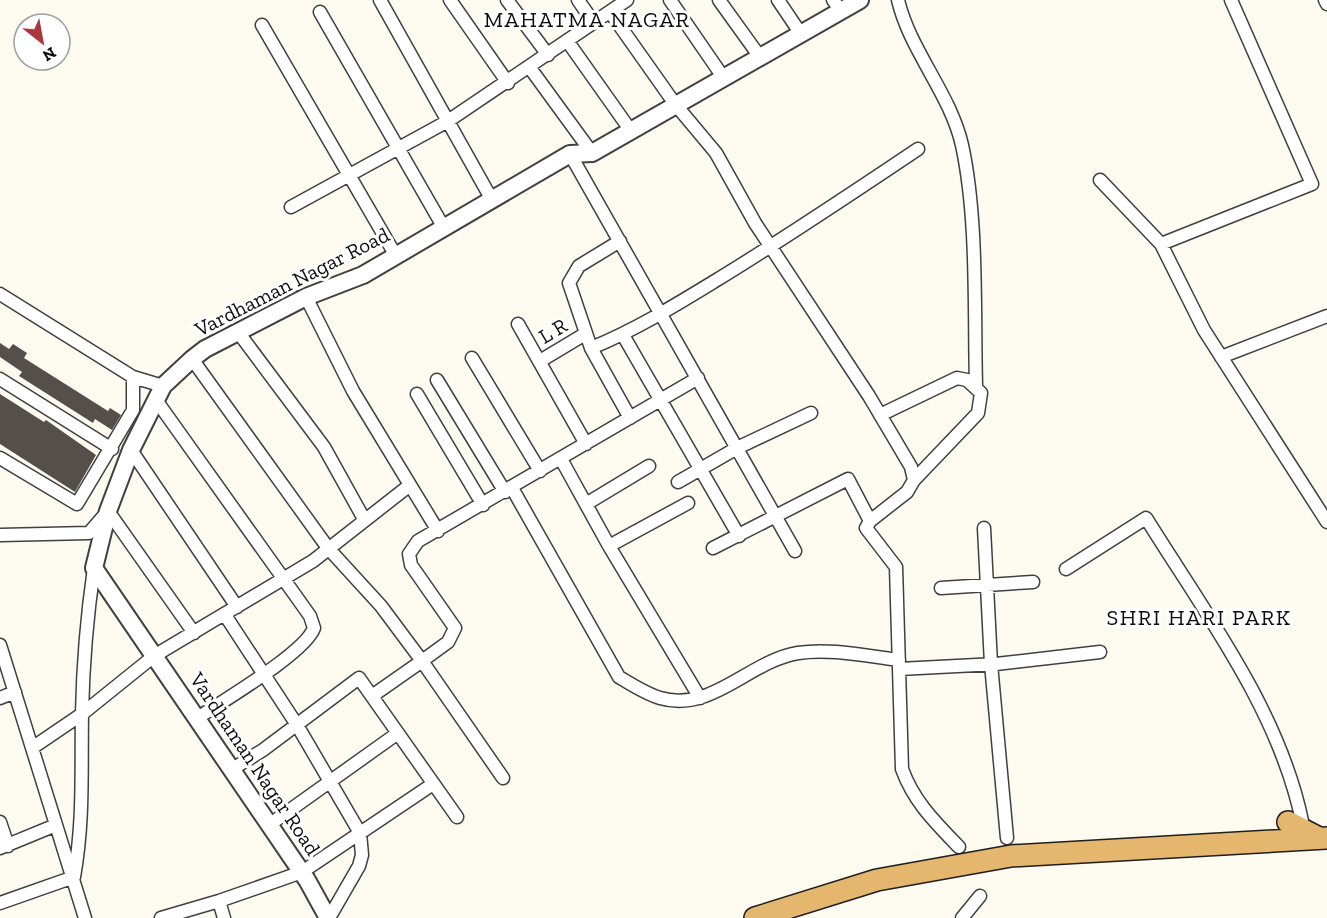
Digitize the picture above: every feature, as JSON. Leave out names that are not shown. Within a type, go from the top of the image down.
[{"type":"highway","points":[[1295,822],[1323,838]]},
{"type":"highway","points":[[755,918],[877,880],[1009,847],[1323,838]]},
{"type":"highway","points":[[986,842],[1009,847]]},
{"type":"street","points":[[380,0],[492,200]]},
{"type":"street","points":[[450,0],[508,83]]},
{"type":"street","points":[[507,0],[548,55]]},
{"type":"street","points":[[578,0],[594,23]]},
{"type":"street","points":[[291,207],[448,122],[627,0]]},
{"type":"street","points":[[670,0],[723,77]]},
{"type":"street","points":[[719,0],[759,57]]},
{"type":"street","points":[[778,0],[801,34]]},
{"type":"street","name":"Vardhaman Nagar Road","points":[[329,918],[302,872],[94,567],[108,511],[130,450],[160,393],[192,359],[238,332],[306,297],[363,275],[570,154],[592,153],[801,34],[837,6],[860,0]]},
{"type":"street","points":[[898,0],[902,19],[935,77],[962,144],[972,233],[976,386]]},
{"type":"street","points":[[1161,244],[1312,184],[1231,0]]},
{"type":"street","points":[[320,12],[444,228]]},
{"type":"street","points":[[610,12],[675,104],[716,153],[771,247],[880,415],[911,468],[914,480]]},
{"type":"street","points":[[262,25],[396,256]]},
{"type":"street","points":[[568,42],[631,131]]},
{"type":"street","points":[[530,68],[592,153]]},
{"type":"street","points":[[591,348],[623,335],[662,314],[771,247],[918,149]]},
{"type":"street","points":[[570,154],[795,551]]},
{"type":"street","points":[[1100,180],[1161,244],[1204,330],[1327,522]]},
{"type":"street","points":[[620,242],[579,266],[570,277],[570,289],[591,348],[630,418]]},
{"type":"street","points":[[0,294],[160,393],[310,616],[314,628],[309,639],[263,674],[196,719]]},
{"type":"street","points":[[306,297],[353,391],[438,531]]},
{"type":"street","points":[[1221,357],[1327,316]]},
{"type":"street","points":[[518,324],[586,444]]},
{"type":"street","points":[[238,332],[324,447],[364,519]]},
{"type":"street","name":"L R","points":[[540,361],[585,334]]},
{"type":"street","points":[[623,335],[739,536]]},
{"type":"street","points":[[472,358],[540,471]]},
{"type":"street","points":[[192,359],[328,548],[381,606],[422,661],[503,778]]},
{"type":"street","points":[[0,458],[77,504],[112,449],[133,410],[133,377]]},
{"type":"street","points":[[372,696],[448,642],[455,628],[409,559],[409,554],[418,542],[698,378]]},
{"type":"street","points":[[880,415],[957,378],[968,380],[981,393],[982,402],[978,413],[914,480],[907,492],[870,521],[866,528],[896,567],[902,769],[910,790],[924,812],[959,847]]},
{"type":"street","points":[[0,379],[112,449]]},
{"type":"street","points":[[437,380],[508,490],[619,677],[660,698],[680,701],[700,698],[774,660],[797,653],[827,652],[899,665],[991,664],[1100,651]]},
{"type":"street","points":[[417,394],[483,505]]},
{"type":"street","points":[[678,482],[737,448],[811,413]]},
{"type":"street","points":[[130,450],[237,608]]},
{"type":"street","points":[[561,459],[609,546],[700,698]]},
{"type":"street","points":[[586,504],[649,466]]},
{"type":"street","points":[[713,548],[848,479],[870,521]]},
{"type":"street","points":[[32,748],[82,714],[154,656],[313,561],[410,485]]},
{"type":"street","points":[[609,546],[687,503]]},
{"type":"street","points":[[0,535],[89,533],[108,511],[194,633]]},
{"type":"street","points":[[1066,569],[1146,518],[1253,690],[1296,792],[1295,822]]},
{"type":"street","points":[[984,528],[991,664],[1009,847]]},
{"type":"street","points":[[74,878],[82,819],[82,714],[86,626],[94,567]]},
{"type":"street","points":[[940,588],[987,587],[1033,582]]},
{"type":"street","points":[[225,615],[297,725],[328,783],[360,833],[362,855],[359,866],[329,918]]},
{"type":"street","points":[[0,645],[85,918]]},
{"type":"street","points":[[231,770],[297,725],[359,678],[457,817]]},
{"type":"street","points":[[0,698],[15,692]]},
{"type":"street","points":[[269,825],[398,733]]},
{"type":"street","points":[[161,918],[219,902],[302,872],[433,784]]},
{"type":"street","points":[[0,822],[4,847],[56,825]]},
{"type":"street","points":[[0,903],[74,878]]},
{"type":"street","points":[[962,918],[980,896]]},
{"type":"street","points":[[219,902],[224,918]]},
{"type":"building","points":[[0,343],[9,349],[13,344],[27,353],[24,358],[108,411],[110,408],[121,415],[112,430],[95,419],[93,423],[19,376],[22,372],[0,357]]},
{"type":"building","points":[[0,394],[44,422],[46,420],[96,455],[75,492],[0,444]]},
{"type":"district","name":"MAHATMA NAGAR","points":[[587,19]]},
{"type":"district","name":"SHRI HARI PARK","points":[[1199,617]]}]
